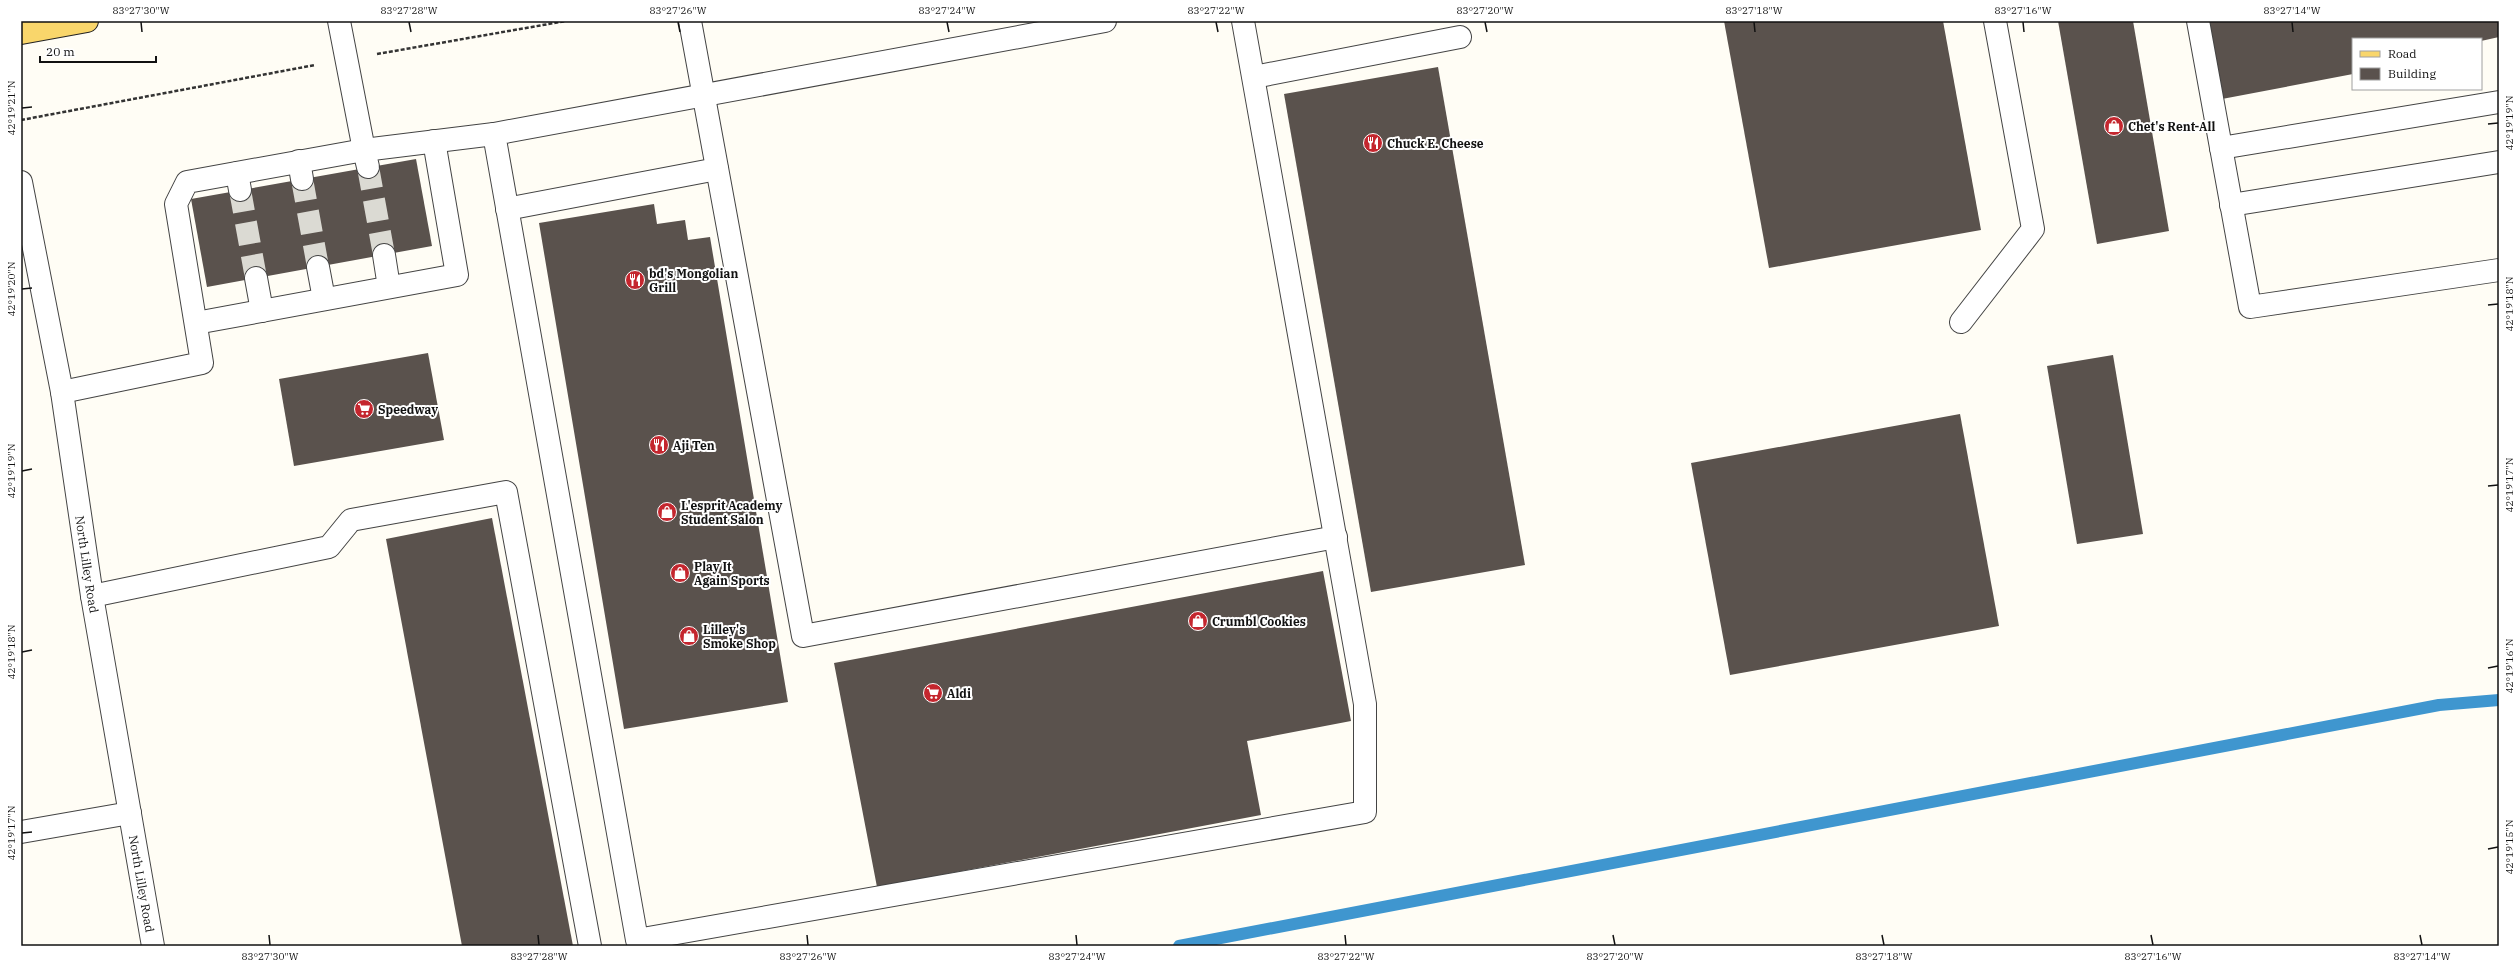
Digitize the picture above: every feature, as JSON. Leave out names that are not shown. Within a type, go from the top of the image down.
[{"type":"main road","points":[[21,33],[87,21]]},
{"type":"street","points":[[340,21],[366,158]]},
{"type":"street","points":[[690,21],[803,636],[1336,537]]},
{"type":"street","points":[[62,392],[202,363],[176,204],[187,182],[238,182],[366,158],[434,141],[494,134],[704,97],[1105,21]]},
{"type":"street","points":[[494,134],[632,943],[1365,812],[1365,704],[1243,21]]},
{"type":"street","points":[[1961,322],[2033,229],[1995,21]]},
{"type":"street","points":[[2198,21],[2250,307],[2499,270]]},
{"type":"street","points":[[1254,77],[1460,37]]},
{"type":"street","points":[[2221,148],[2499,102]]},
{"type":"street","points":[[196,323],[456,275],[434,141]]},
{"type":"street","points":[[2231,205],[2499,162]]},
{"type":"street","points":[[507,209],[717,169]]},
{"type":"street","name":"North Lilley Road","points":[[21,182],[62,392],[92,596],[153,946]]},
{"type":"street","points":[[384,255],[388,287]]},
{"type":"street","points":[[318,267],[324,299]]},
{"type":"street","points":[[256,278],[262,311]]},
{"type":"street","points":[[92,596],[329,547],[351,520],[506,492],[590,946]]},
{"type":"street","points":[[21,832],[130,813]]},
{"type":"path","points":[[21,120],[84,108]]},
{"type":"building","points":[[1724,21],[1943,21],[1981,230],[1769,268]]},
{"type":"building","name":"Chet's Rent-All","points":[[2058,21],[2133,21],[2169,231],[2097,244]]},
{"type":"building","points":[[2207,21],[2499,21],[2499,37],[2482,41],[2482,38],[2352,38],[2352,74],[2222,99]]},
{"type":"building","points":[[1438,67],[1525,565],[1371,592],[1284,94]]},
{"type":"building","points":[[416,159],[432,246],[207,287],[191,199]]},
{"type":"building","points":[[654,204],[657,224],[685,220],[688,240],[710,237],[788,702],[624,729],[539,223]]},
{"type":"building","points":[[428,353],[444,440],[294,466],[279,379]]},
{"type":"building","points":[[2113,355],[2143,534],[2077,544],[2047,366]]},
{"type":"building","points":[[1960,414],[1999,626],[1730,675],[1691,463]]},
{"type":"building","points":[[492,518],[573,946],[462,946],[386,539]]},
{"type":"building","points":[[1323,571],[1351,721],[1247,741],[1261,815],[877,887],[834,663]]},
{"type":"waterway","points":[[1179,946],[2439,705],[2499,700]]},
{"type":"tunnel","points":[[368,167],[384,255]]},
{"type":"tunnel","points":[[302,179],[318,267]]},
{"type":"tunnel","points":[[240,190],[256,278]]},
{"type":"place","name":"Chet's Rent-All","points":[[2114,126]]},
{"type":"place","name":"Chuck E. Cheese","points":[[1373,143]]},
{"type":"place","name":"bd's Mongolian Grill","points":[[635,280]]},
{"type":"place","name":"Speedway","points":[[364,409]]},
{"type":"place","name":"Aji Ten","points":[[659,445]]},
{"type":"place","name":"L'esprit Academy Student Salon","points":[[667,512]]},
{"type":"place","name":"Play It Again Sports","points":[[680,573]]},
{"type":"place","name":"Crumbl Cookies","points":[[1198,621]]},
{"type":"place","name":"Lilley's Smoke Shop","points":[[689,636]]},
{"type":"place","name":"Aldi","points":[[933,693]]}]
